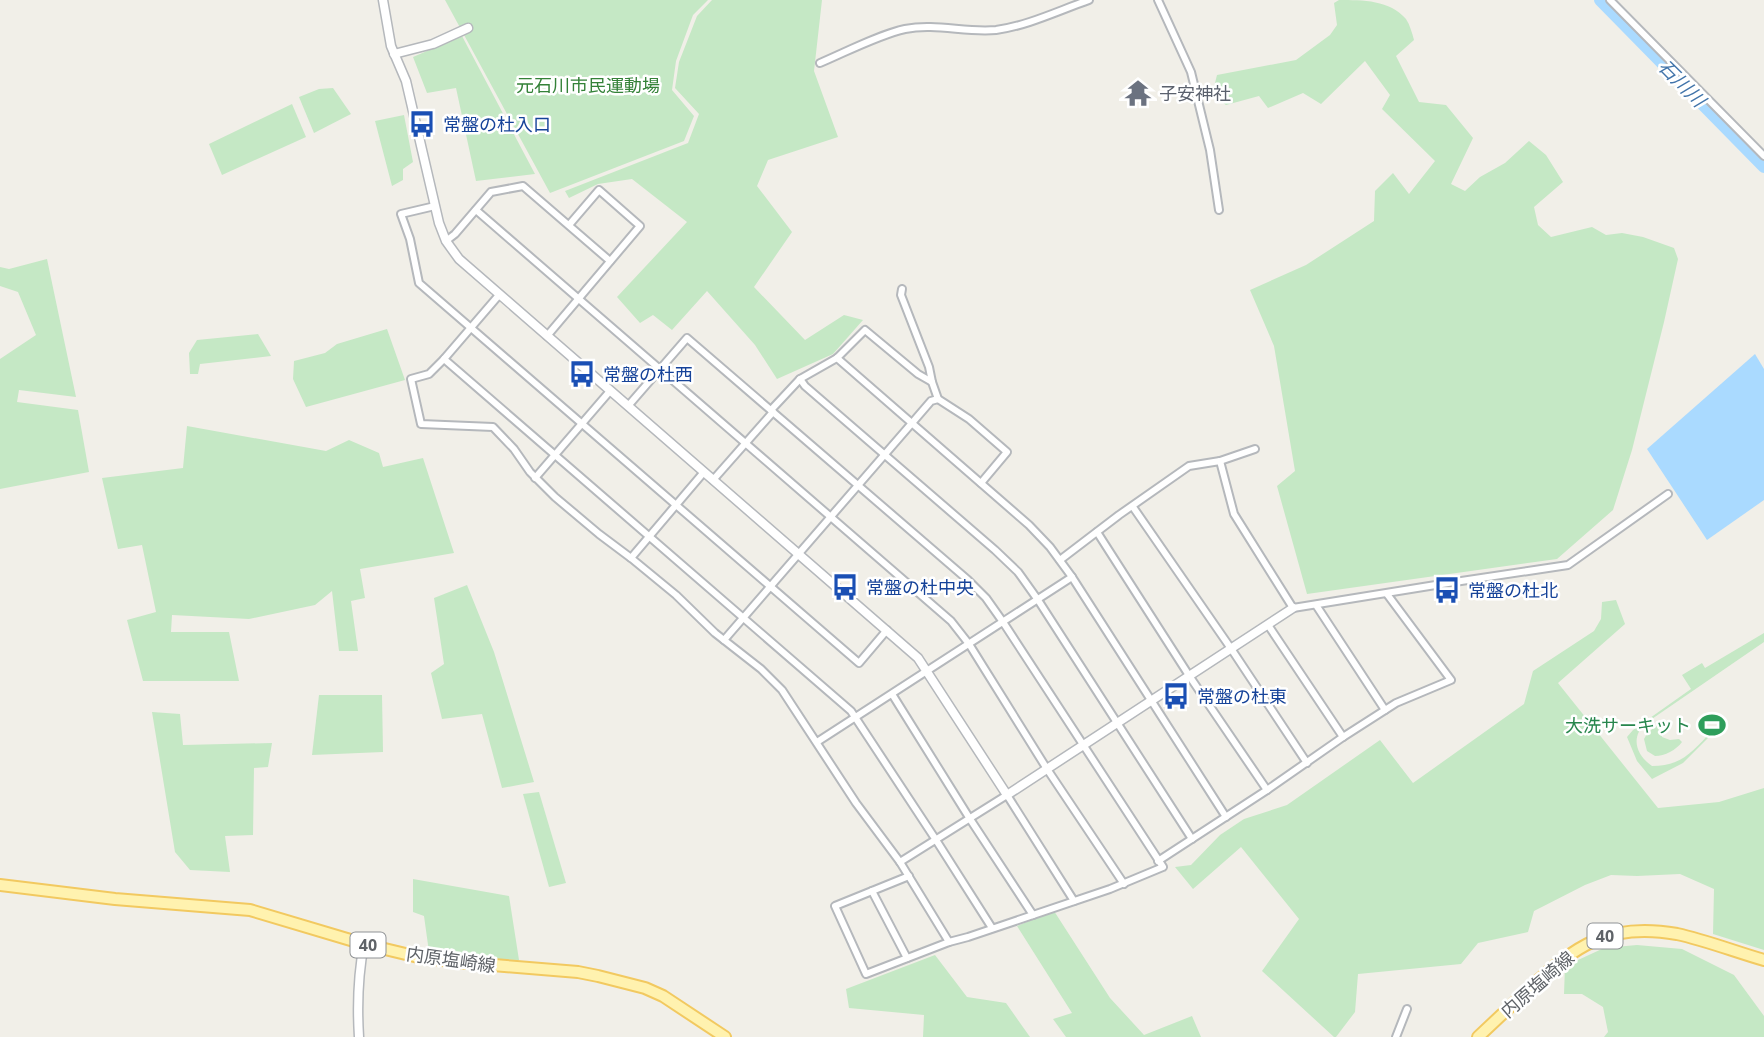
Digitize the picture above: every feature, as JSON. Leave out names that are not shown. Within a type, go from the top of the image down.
[{"type":"main road","name":"内原塩崎線","points":[[0,885],[115,899],[250,910],[364,944],[434,959],[578,972],[645,988],[663,996],[725,1037]]},
{"type":"main road","name":"内原塩崎線","points":[[1478,1037],[1563,958],[1582,946],[1611,934],[1642,930],[1678,935],[1764,960]]},
{"type":"street","points":[[383,0],[394,54],[406,81],[439,222],[453,251],[467,267],[918,658],[1074,901]]},
{"type":"street","points":[[820,63],[905,29],[933,27],[998,30],[1088,0]]},
{"type":"street","points":[[1158,0],[1191,72],[1210,150],[1219,210]]},
{"type":"street","points":[[1610,0],[1764,156]]},
{"type":"street","points":[[394,54],[433,44],[468,28]]},
{"type":"street","points":[[446,241],[491,192],[523,186],[610,261]]},
{"type":"street","points":[[547,336],[640,226],[598,190],[569,225]]},
{"type":"street","points":[[435,206],[401,214],[410,239],[419,283],[859,663],[887,629]]},
{"type":"street","points":[[476,210],[943,613],[969,644],[1047,769],[1124,884]]},
{"type":"street","points":[[902,289],[901,295],[929,366],[938,399],[969,419],[1007,452],[981,483]]},
{"type":"street","points":[[499,295],[444,359],[429,373],[411,379],[421,424],[493,427],[555,498],[676,595],[724,640],[761,669],[782,690],[856,803],[900,862],[949,942]]},
{"type":"street","points":[[713,480],[800,379],[837,358],[865,330],[918,374],[932,382]]},
{"type":"street","points":[[628,406],[687,338],[858,485],[978,590],[1003,622],[1163,867],[1124,884],[949,942],[866,974],[835,906],[909,876]]},
{"type":"street","points":[[837,358],[1029,524],[1060,560],[1226,817]]},
{"type":"street","points":[[444,359],[851,711],[992,928]]},
{"type":"street","points":[[800,379],[1018,572],[1192,839]]},
{"type":"street","points":[[535,478],[610,391]]},
{"type":"street","points":[[724,640],[931,401],[938,399]]},
{"type":"street","points":[[1060,560],[1189,467],[1220,461],[1255,449]]},
{"type":"street","points":[[1220,461],[1234,514],[1293,608]]},
{"type":"street","points":[[631,558],[704,472]]},
{"type":"street","points":[[900,862],[1084,746],[1293,608],[1568,565],[1668,494]]},
{"type":"street","points":[[1133,507],[1307,763]]},
{"type":"street","points":[[1097,531],[1190,677],[1267,790]]},
{"type":"street","points":[[817,742],[1072,577]]},
{"type":"street","points":[[1158,860],[1396,703],[1451,680],[1387,594]]},
{"type":"street","points":[[1316,606],[1385,710]]},
{"type":"street","points":[[1268,625],[1343,737]]},
{"type":"street","points":[[892,694],[1033,915]]},
{"type":"street","points":[[873,891],[907,958]]},
{"type":"street","points":[[359,1037],[360,967],[364,944]]},
{"type":"street","points":[[1396,1037],[1407,1009]]},
{"type":"green space","name":"元石川市民運動場","points":[[445,0],[708,0],[693,15],[676,61],[672,90],[694,116],[684,141],[550,193]]},
{"type":"green space","points":[[712,0],[822,0],[814,71],[838,137],[768,160],[757,186],[792,232],[754,287],[805,340],[844,315],[863,320],[833,354],[777,379],[755,345],[707,291],[672,330],[653,315],[640,323],[617,297],[687,222],[632,179],[598,184],[569,198],[565,191],[688,143],[699,114],[675,88],[679,62],[697,16]]},
{"type":"green space","points":[[1339,0],[1384,5],[1406,19],[1414,40],[1396,56],[1419,102],[1446,105],[1473,138],[1451,184],[1465,191],[1480,177],[1505,163],[1529,141],[1546,155],[1563,182],[1534,207],[1538,225],[1551,237],[1592,227],[1606,235],[1622,233],[1643,237],[1674,248],[1678,259],[1664,322],[1632,450],[1613,510],[1557,559],[1307,594],[1277,486],[1295,471],[1274,346],[1250,290],[1306,265],[1374,221],[1375,191],[1393,173],[1409,194],[1435,161],[1382,109],[1390,95],[1365,61],[1321,104],[1303,93],[1268,108],[1259,96],[1226,105],[1212,95],[1217,75],[1296,60],[1330,35],[1337,25],[1334,3]]},
{"type":"green space","points":[[462,36],[535,174],[476,181],[456,88],[427,93],[413,57]]},
{"type":"green space","points":[[333,88],[351,114],[314,133],[299,97],[319,89]]},
{"type":"green space","points":[[292,104],[306,137],[222,175],[209,144]]},
{"type":"green space","points":[[404,115],[413,162],[403,169],[403,180],[392,186],[375,121]]},
{"type":"green space","points":[[47,259],[76,397],[19,390],[17,402],[78,410],[89,472],[0,489],[0,359],[36,335],[18,292],[0,286],[0,267],[9,269]]},
{"type":"green space","points":[[387,329],[405,380],[306,407],[293,379],[294,361],[325,353],[337,344]]},
{"type":"green space","points":[[258,334],[271,356],[200,364],[198,374],[190,374],[189,353],[197,340]]},
{"type":"green space","points":[[187,426],[326,451],[349,440],[379,453],[383,467],[423,458],[454,553],[360,569],[365,598],[351,601],[358,651],[339,651],[332,591],[315,605],[249,619],[172,615],[171,632],[229,632],[239,681],[143,681],[127,620],[156,612],[142,545],[118,549],[102,478],[183,468]]},
{"type":"green space","points":[[467,585],[494,652],[534,782],[502,788],[482,714],[442,719],[431,673],[444,664],[434,598]]},
{"type":"green space","points":[[1616,600],[1625,624],[1558,683],[1658,808],[1719,802],[1764,788],[1764,950],[1713,934],[1714,889],[1680,874],[1611,875],[1534,911],[1528,932],[1478,943],[1461,964],[1358,974],[1355,1012],[1334,1037],[1262,971],[1299,919],[1241,847],[1193,889],[1175,867],[1191,865],[1220,835],[1244,819],[1287,805],[1380,740],[1413,783],[1524,704],[1533,671],[1594,631],[1601,619],[1602,602]]},
{"type":"green space","points":[[1764,633],[1764,642],[1641,728],[1637,746],[1642,757],[1652,766],[1676,762],[1689,754],[1707,736],[1708,738],[1683,763],[1652,779],[1637,761],[1627,737],[1691,689],[1682,675],[1702,663],[1705,668]]},
{"type":"green space","points":[[319,695],[382,695],[383,752],[312,755]]},
{"type":"green space","points":[[152,712],[180,714],[183,745],[272,743],[268,767],[254,768],[253,835],[225,836],[230,872],[190,870],[175,852]]},
{"type":"green space","points":[[1663,722],[1660,729],[1662,737],[1679,739],[1682,742],[1670,752],[1655,756],[1647,751],[1644,739],[1648,732]]},
{"type":"green space","points":[[539,792],[566,883],[549,887],[523,794]]},
{"type":"green space","points":[[413,879],[509,896],[519,960],[450,958],[429,952],[424,916],[413,912]]},
{"type":"green space","points":[[1054,911],[1110,998],[1144,1035],[1192,1016],[1201,1037],[1066,1037],[1053,1019],[1072,1013],[1017,926]]},
{"type":"green space","points":[[1637,945],[1682,949],[1734,975],[1764,1016],[1764,1037],[1604,1037],[1608,1032],[1603,1007],[1582,994],[1564,994],[1565,966],[1604,948]]},
{"type":"green space","points":[[935,955],[967,997],[1006,1003],[1030,1037],[923,1037],[924,1015],[849,1008],[846,989]]},
{"type":"water","points":[[1755,354],[1764,369],[1764,500],[1707,540],[1647,449]]},
{"type":"waterway","name":"石川川","points":[[1600,0],[1764,167]]},
{"type":"place","name":"子安神社","points":[[1138,93]]},
{"type":"place","name":"常盤の杜入口","points":[[422,124]]},
{"type":"place","name":"常盤の杜西","points":[[582,374]]},
{"type":"place","name":"常盤の杜中央","points":[[845,587]]},
{"type":"place","name":"常盤の杜北","points":[[1447,590]]},
{"type":"place","name":"常盤の杜東","points":[[1176,696]]},
{"type":"place","name":"大洗サーキット","points":[[1712,725]]}]
